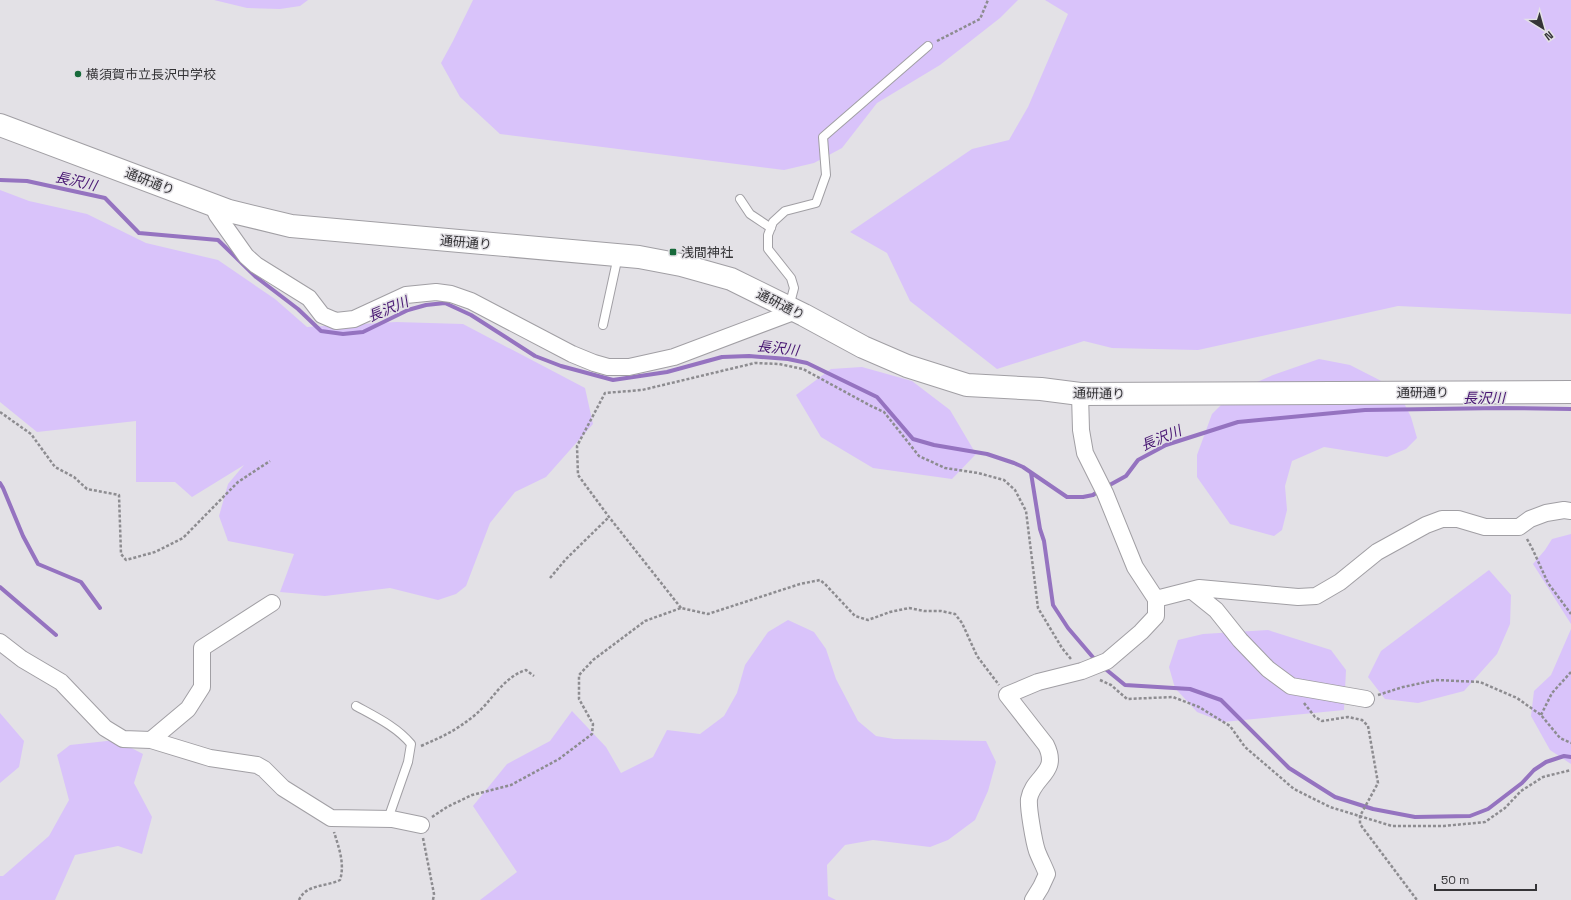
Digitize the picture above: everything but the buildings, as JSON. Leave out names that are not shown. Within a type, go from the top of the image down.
[{"type":"street","name":"通研通り","points":[[0,125],[229,211],[291,226],[640,257],[681,264],[731,279],[864,347],[907,366],[967,385],[1041,389],[1080,394],[1571,392]]},
{"type":"street","points":[[212,204],[217,215],[246,256],[256,265],[309,298],[322,315],[336,320],[354,319],[406,295],[436,292],[451,294],[471,301],[572,354],[608,367],[629,367],[674,357],[792,309]]},
{"type":"street","points":[[1033,900],[1047,874],[1037,850],[1029,800],[1034,787],[1050,766],[1050,754],[1046,745],[1007,695],[1038,682],[1082,671],[1107,661],[1142,632],[1156,616],[1156,599],[1135,567],[1105,493],[1084,453],[1081,430],[1080,394]]},
{"type":"street","points":[[1156,599],[1199,588],[1298,597],[1316,596],[1340,582],[1377,552],[1426,525],[1442,519],[1458,520],[1485,527],[1519,527],[1530,519],[1546,513],[1564,510],[1571,512]]},
{"type":"street","points":[[1191,590],[1216,610],[1240,640],[1268,669],[1292,686],[1366,699]]},
{"type":"street","points":[[151,740],[188,709],[202,687],[202,648],[272,603]]},
{"type":"street","points":[[0,642],[22,659],[61,682],[105,728],[123,739],[151,740],[210,758],[256,765],[264,769],[283,788],[330,818],[388,819],[421,825]]},
{"type":"lane","points":[[792,309],[794,288],[791,278],[768,249],[768,235],[773,222],[786,211],[816,203],[826,175],[823,137],[928,46]]},
{"type":"lane","points":[[740,199],[750,214],[771,228]]},
{"type":"lane","points":[[602,325],[618,255]]},
{"type":"lane","points":[[356,706],[403,734],[411,744],[408,762],[388,819]]},
{"type":"path","points":[[928,46],[980,19],[988,0]]},
{"type":"path","points":[[681,608],[609,517],[578,475],[577,446],[605,393],[642,390],[756,363],[779,364],[803,369],[884,412],[919,456],[944,468],[978,473],[1004,480],[1015,490],[1026,511],[1038,608],[1062,648],[1082,671],[1111,685],[1127,699],[1173,697],[1199,707],[1230,726],[1245,747],[1294,789],[1330,807],[1392,826],[1444,826],[1485,822],[1506,808],[1521,791],[1543,777],[1571,770]]},
{"type":"path","points":[[0,412],[31,434],[55,467],[74,477],[87,489],[119,496],[121,554],[126,560],[155,552],[183,538],[238,482],[270,461]]},
{"type":"path","points":[[550,578],[566,559],[609,517]]},
{"type":"path","points":[[1519,527],[1532,548],[1548,582],[1571,614]]},
{"type":"path","points":[[433,900],[434,894],[421,825],[447,807],[472,795],[511,785],[559,759],[592,734],[593,724],[579,699],[579,675],[593,660],[645,621],[681,608],[708,614],[800,584],[820,580],[855,616],[868,620],[890,612],[909,608],[955,614],[962,623],[977,656],[1007,695]]},
{"type":"path","points":[[410,751],[455,731],[477,714],[498,689],[516,673],[526,670],[534,676]]},
{"type":"path","points":[[1541,715],[1552,693],[1571,672]]},
{"type":"path","points":[[1366,699],[1403,687],[1436,680],[1480,682],[1517,698],[1541,715],[1560,738],[1571,743]]},
{"type":"path","points":[[1292,686],[1315,717],[1322,721],[1348,718],[1362,720],[1368,726],[1378,783],[1360,816],[1360,824],[1417,900]]},
{"type":"path","points":[[299,900],[302,893],[312,888],[334,883],[340,880],[343,871],[342,857],[330,818]]},
{"type":"shaded area","points":[[214,0],[308,0],[300,6],[280,9],[247,8]]},
{"type":"shaded area","points":[[473,0],[1018,0],[1000,18],[940,65],[877,103],[842,148],[814,163],[784,170],[500,134],[460,97],[441,63]]},
{"type":"shaded area","points":[[1045,0],[1571,0],[1571,314],[1398,306],[1198,350],[1112,348],[1084,341],[997,369],[910,301],[887,253],[850,232],[972,149],[1009,140],[1028,107],[1068,14]]},
{"type":"shaded area","points":[[0,190],[29,201],[87,214],[146,243],[218,260],[275,299],[307,327],[396,322],[463,324],[585,388],[593,424],[546,477],[515,492],[490,523],[466,586],[456,594],[438,600],[390,588],[325,596],[280,592],[294,554],[228,541],[219,516],[228,484],[244,465],[192,497],[175,482],[136,482],[136,421],[37,432],[0,402]]},
{"type":"shaded area","points":[[1319,359],[1350,365],[1397,389],[1411,417],[1417,438],[1406,449],[1387,457],[1324,447],[1292,461],[1285,486],[1287,510],[1282,530],[1274,536],[1230,524],[1197,477],[1197,455],[1212,414],[1234,392],[1273,375]]},
{"type":"shaded area","points":[[862,367],[912,381],[950,410],[976,454],[952,479],[873,468],[821,437],[796,395],[831,369]]},
{"type":"shaded area","points":[[1571,534],[1571,624],[1533,564],[1552,539]]},
{"type":"shaded area","points":[[1489,570],[1511,595],[1510,624],[1497,654],[1464,691],[1418,703],[1385,699],[1368,677],[1381,651]]},
{"type":"shaded area","points":[[788,620],[814,632],[826,649],[836,679],[858,721],[876,736],[894,739],[986,741],[996,762],[988,791],[975,820],[948,840],[930,847],[873,840],[845,845],[827,865],[828,896],[836,900],[480,900],[517,872],[473,806],[507,764],[550,741],[572,711],[606,747],[621,773],[653,757],[667,730],[700,734],[724,716],[737,693],[745,665],[768,632]]},
{"type":"shaded area","points":[[1571,629],[1571,764],[1550,750],[1531,716],[1534,691],[1551,675]]},
{"type":"shaded area","points":[[1268,630],[1331,650],[1346,670],[1344,710],[1223,722],[1197,712],[1175,688],[1169,667],[1178,640],[1203,634]]},
{"type":"shaded area","points":[[0,713],[24,741],[19,767],[0,783]]},
{"type":"shaded area","points":[[116,740],[143,754],[134,783],[152,817],[142,854],[118,846],[75,855],[55,900],[0,900],[0,876],[3,876],[49,836],[69,800],[57,755],[70,745]]},
{"type":"waterway","name":"長沢川","points":[[0,180],[27,181],[105,198],[139,233],[218,240],[256,277],[298,309],[321,331],[343,334],[363,332],[408,310],[426,305],[445,303],[471,315],[535,356],[561,366],[613,380],[667,372],[722,357],[749,356],[788,359],[807,363],[877,397],[913,439],[934,445],[987,454],[1014,463],[1023,467],[1067,497],[1083,497],[1093,495],[1100,490]]},
{"type":"waterway","name":"長沢川","points":[[1106,487],[1126,476],[1138,460],[1166,445],[1238,422],[1365,410],[1501,408],[1571,409]]},
{"type":"waterway","points":[[1031,473],[1040,529],[1044,541],[1053,605],[1068,628],[1097,662]]},
{"type":"waterway","points":[[0,483],[23,536],[38,564],[81,582],[100,608]]},
{"type":"waterway","points":[[0,587],[56,635]]},
{"type":"waterway","points":[[1103,667],[1125,685],[1190,689],[1221,700],[1289,768],[1335,797],[1373,809],[1415,817],[1470,816],[1488,809],[1522,783],[1534,770],[1546,762],[1564,756],[1571,757]]},
{"type":"place","name":"横須賀市立長沢中学校","points":[[78,74]]},
{"type":"place","name":"浅間神社","points":[[673,252]]}]
